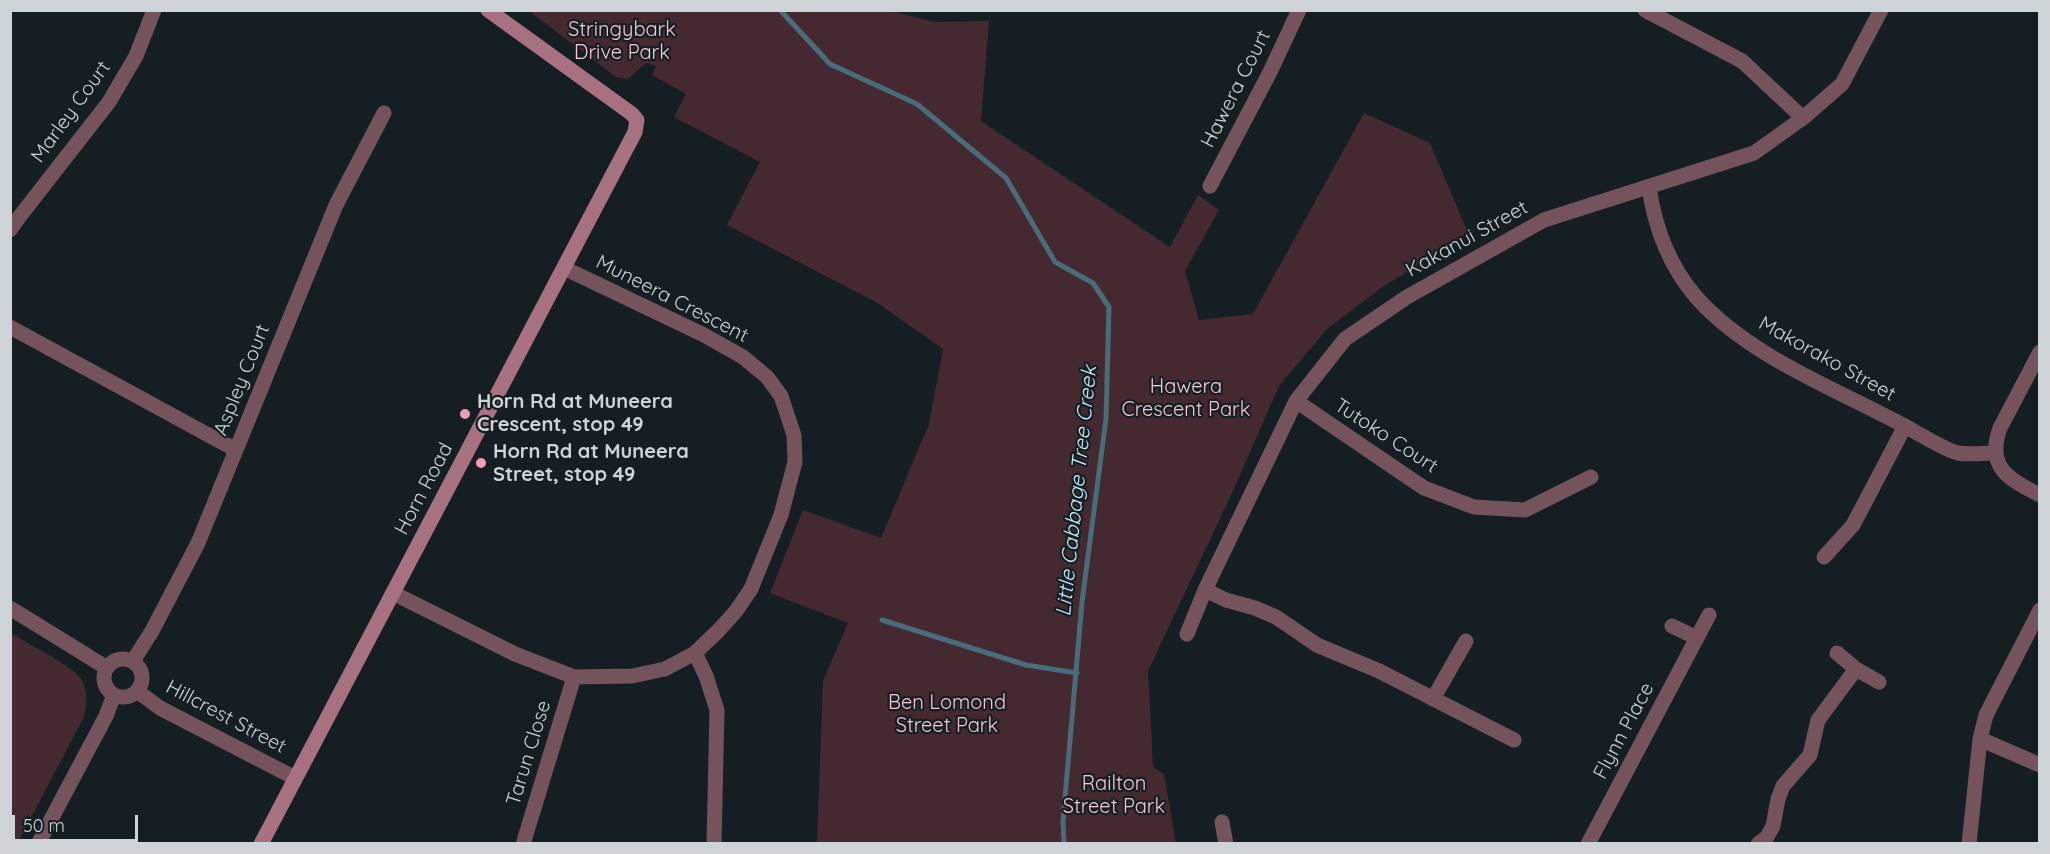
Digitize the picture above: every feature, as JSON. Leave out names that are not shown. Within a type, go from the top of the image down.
[{"type":"street","name":"Marley Court","points":[[10,230],[109,102],[135,56],[154,10]]},
{"type":"street","name":"Horn Road","points":[[261,843],[635,132],[637,120],[632,114],[488,10]]},
{"type":"street","name":"Hawera Court","points":[[1210,186],[1270,72],[1299,10]]},
{"type":"street","points":[[1645,10],[1742,61],[1803,118]]},
{"type":"street","name":"Kakanui Street","points":[[1187,634],[1205,590],[1296,401],[1345,339],[1407,297],[1544,220],[1754,153],[1803,118],[1842,84],[1881,10]]},
{"type":"street","name":"Aspley Court","points":[[133,661],[152,631],[198,543],[336,205],[384,113]]},
{"type":"street","name":"Makorako Street","points":[[1649,187],[1652,208],[1661,238],[1676,270],[1698,298],[1722,322],[1751,344],[1788,366],[1958,453],[1995,453]]},
{"type":"street","name":"Muneera Crescent","points":[[393,593],[515,654],[574,677],[632,676],[665,669],[695,653],[730,617],[751,589],[781,515],[795,462],[794,435],[781,396],[767,377],[743,357],[704,335],[564,268]]},
{"type":"street","points":[[10,327],[236,450]]},
{"type":"street","points":[[2040,352],[2000,428],[1995,453],[2002,471],[2009,479],[2040,495]]},
{"type":"street","name":"Tutoko Court","points":[[1296,401],[1424,488],[1474,507],[1525,510],[1591,477]]},
{"type":"street","points":[[1824,557],[1853,525],[1905,426]]},
{"type":"street","points":[[1205,590],[1226,600],[1275,616],[1317,645],[1379,671],[1514,740]]},
{"type":"street","points":[[10,608],[107,668]]},
{"type":"street","points":[[1969,843],[1980,740],[1986,715],[2040,610]]},
{"type":"street","name":"Flynn Place","points":[[1588,843],[1709,615]]},
{"type":"street","points":[[1672,626],[1697,638]]},
{"type":"street","points":[[1433,699],[1466,641]]},
{"type":"street","points":[[695,653],[706,676],[717,710],[714,843]]},
{"type":"street","points":[[1837,653],[1856,669],[1879,682]]},
{"type":"street","points":[[38,843],[106,716],[114,695],[105,686],[104,673],[116,660],[122,658],[133,661]]},
{"type":"street","name":"Hillcrest Street","points":[[114,695],[126,697],[137,691],[142,675],[138,665],[133,661]]},
{"type":"street","points":[[1758,843],[1767,837],[1773,826],[1783,786],[1810,755],[1818,720],[1856,669]]},
{"type":"street","name":"Tarun Close","points":[[524,841],[574,677]]},
{"type":"street","name":"Hillcrest Street","points":[[137,691],[160,708],[295,778]]},
{"type":"street","points":[[1980,740],[2040,765]]},
{"type":"street","points":[[1222,822],[1226,843]]},
{"type":"green space","name":"Ben Lomond Street Park","points":[[886,10],[935,22],[989,21],[981,121],[1170,247],[1198,195],[1219,210],[1185,271],[1199,320],[1253,314],[1364,113],[1430,143],[1468,233],[1381,288],[1327,329],[1279,386],[1233,491],[1148,671],[1153,767],[1164,774],[1176,843],[817,843],[823,681],[848,623],[770,593],[803,510],[881,538],[929,424],[943,349],[876,302],[727,225],[760,162],[674,117],[686,94],[652,75],[656,66],[646,63],[628,79],[616,77],[529,11]]},
{"type":"green space","points":[[11,633],[60,661],[77,674],[84,685],[86,698],[84,717],[17,844],[10,843]]},
{"type":"waterway","name":"Little Cabbage Tree Creek","points":[[780,10],[830,64],[917,104],[1006,178],[1055,262],[1093,283],[1109,307],[1106,419],[1082,602],[1063,821],[1064,844]]},
{"type":"waterway","points":[[882,620],[1026,665],[1077,673]]},
{"type":"place","name":"Horn Rd at Muneera Crescent, stop 49","points":[[465,414]]},
{"type":"place","name":"Horn Rd at Muneera Street, stop 49","points":[[481,463]]},
{"type":"park label","name":"Stringybark Drive Park","points":[[622,42]]},
{"type":"park label","name":"Hawera Crescent Park","points":[[1186,398]]},
{"type":"park label","name":"Railton Street Park","points":[[1114,796]]}]
